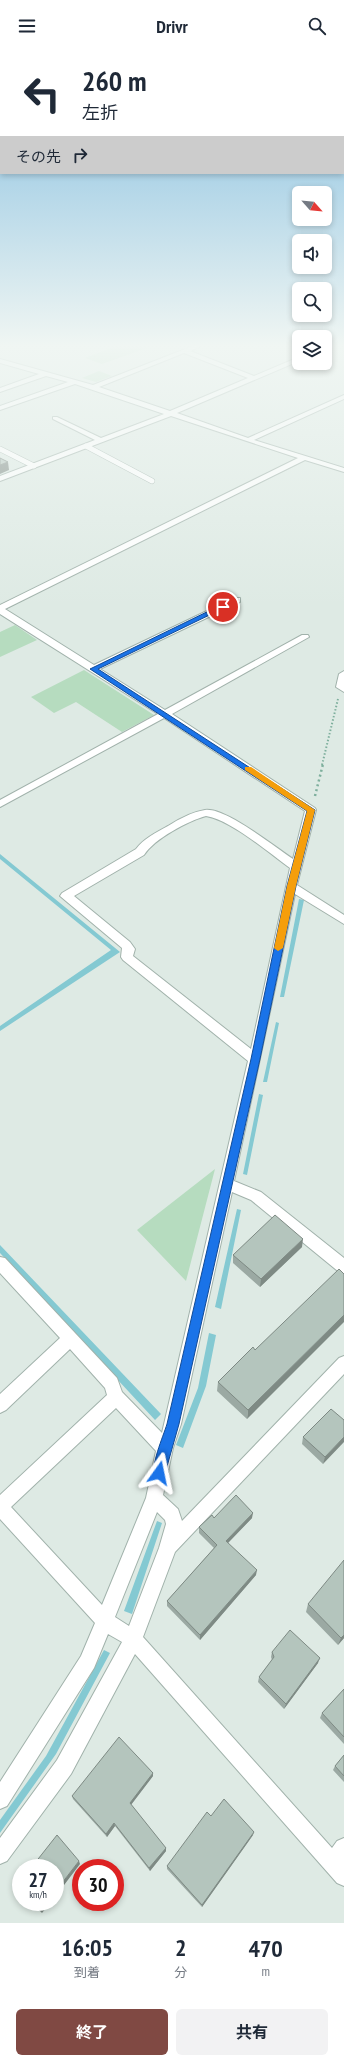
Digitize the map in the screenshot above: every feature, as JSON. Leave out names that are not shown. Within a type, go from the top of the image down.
[{"type":"street","points":[[82,431],[100,440]]},
{"type":"street","points":[[0,479],[123,431]]},
{"type":"street","points":[[222,431],[344,470]]},
{"type":"street","points":[[248,440],[267,431]]},
{"type":"street","points":[[0,609],[306,457]]},
{"type":"street","points":[[93,669],[237,600]]},
{"type":"street","points":[[0,609],[165,714],[311,810],[291,886],[255,1059],[173,1424],[165,1448],[154,1498],[106,1622],[88,1662],[0,1799]]},
{"type":"street","points":[[0,804],[305,637]]},
{"type":"street","points":[[343,688],[344,674]]},
{"type":"street","points":[[255,1059],[127,957],[129,949],[126,945],[66,896],[140,852],[144,846],[195,816],[207,812],[224,818],[296,867]]},
{"type":"street","points":[[291,886],[344,920]]},
{"type":"street","points":[[227,1184],[256,1196],[344,1268]]},
{"type":"street","points":[[0,1263],[111,1383],[116,1397],[165,1448]]},
{"type":"street","points":[[0,1405],[70,1339]]},
{"type":"street","points":[[168,1548],[344,1363]]},
{"type":"street","points":[[116,1397],[0,1506],[106,1622],[133,1639],[338,1870]]},
{"type":"street","points":[[0,1854],[64,1767],[133,1639],[168,1548],[174,1524],[172,1515],[154,1498]]},
{"type":"street","points":[[338,1870],[344,1848]]},
{"type":"lane","points":[[86,446],[152,481]]},
{"type":"lane","points":[[0,449],[30,467]]},
{"type":"lane","points":[[0,455],[30,467]]},
{"type":"path","points":[[311,810],[343,688]]},
{"type":"green space","points":[[15,625],[37,640],[0,657],[0,632]]},
{"type":"green space","points":[[84,670],[154,715],[122,732],[76,702],[54,713],[31,697]]},
{"type":"green space","points":[[215,1169],[186,1281],[137,1230]]},
{"type":"water","points":[[0,854],[120,952],[0,1031],[0,1026],[111,950],[0,859]]},
{"type":"water","points":[[299,899],[304,900],[284,997],[280,997]]},
{"type":"water","points":[[276,1022],[279,1023],[267,1082],[263,1082]]},
{"type":"water","points":[[259,1094],[263,1095],[247,1175],[243,1174]]},
{"type":"water","points":[[237,1209],[241,1210],[221,1309],[215,1307]]},
{"type":"water","points":[[0,1245],[161,1414],[155,1420],[0,1253]]},
{"type":"water","points":[[209,1333],[216,1335],[206,1386],[183,1448],[176,1445],[198,1388]]},
{"type":"water","points":[[157,1521],[162,1523],[132,1614],[124,1611]]},
{"type":"water","points":[[104,1650],[110,1653],[56,1754],[0,1833],[0,1820],[46,1756]]},
{"type":"building","points":[[0,458],[8,462],[0,465]]},
{"type":"building","points":[[275,1215],[303,1239],[261,1279],[233,1255]]},
{"type":"building","points":[[339,1269],[344,1274],[344,1315],[248,1410],[218,1382],[253,1347],[255,1350]]},
{"type":"building","points":[[331,1409],[344,1420],[344,1437],[325,1457],[303,1437]]},
{"type":"building","points":[[236,1495],[253,1513],[226,1541],[257,1570],[200,1635],[167,1601],[217,1545],[199,1527],[212,1515],[214,1518]]},
{"type":"building","points":[[344,1560],[344,1635],[341,1638],[308,1604]]},
{"type":"building","points":[[290,1630],[320,1658],[286,1704],[259,1677],[274,1657],[272,1652]]},
{"type":"building","points":[[344,1689],[344,1737],[322,1713]]},
{"type":"building","points":[[119,1737],[153,1773],[130,1803],[166,1848],[149,1868],[114,1823],[106,1834],[72,1796]]},
{"type":"building","points":[[344,1755],[344,1776],[335,1766]]},
{"type":"building","points":[[224,1799],[254,1832],[202,1905],[167,1866],[207,1812],[211,1816]]},
{"type":"building","points":[[57,1835],[77,1859],[72,1859],[72,1870],[64,1880],[64,1859],[38,1859]]},
{"type":"slow traffic","points":[[248,769],[311,810],[291,886],[278,948]]},
{"type":"route","points":[[159,1473],[173,1424],[255,1059],[291,886],[311,810],[165,714],[93,669],[223,607]]}]
